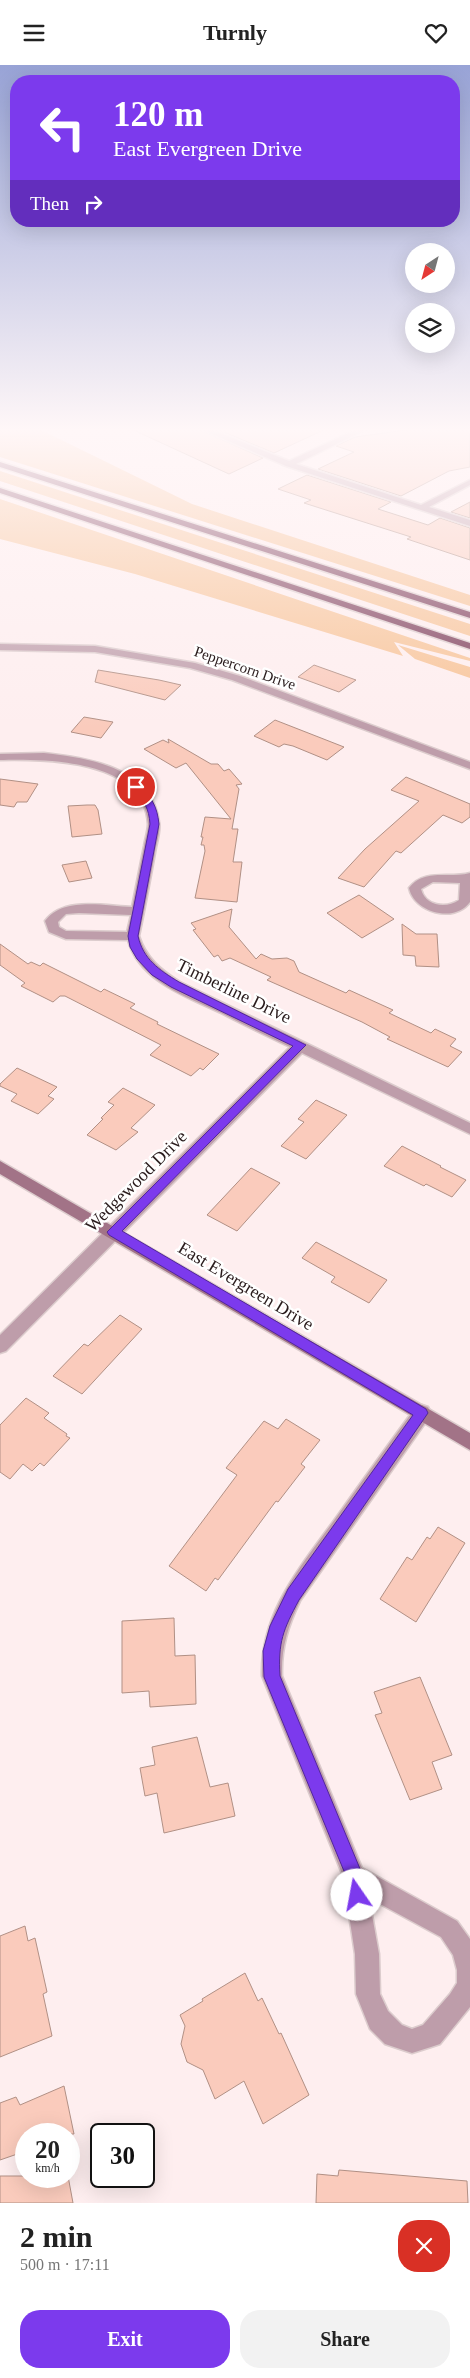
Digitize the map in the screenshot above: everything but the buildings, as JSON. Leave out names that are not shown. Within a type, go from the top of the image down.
[{"type":"highway","points":[[115,528],[470,647]]},
{"type":"highway","points":[[198,528],[470,615]]},
{"type":"street","name":"Peppercorn Drive","points":[[0,647],[95,649],[165,659],[191,665],[236,678],[470,766]]},
{"type":"street","points":[[0,757],[41,756],[85,762],[121,776],[149,800],[153,811],[154,824],[133,936],[66,935],[56,933],[52,928],[51,921],[62,911],[79,909],[137,911]]},
{"type":"street","name":"Timberline Drive","points":[[133,936],[135,947],[142,959],[155,973],[175,985],[470,1129]]},
{"type":"street","name":"Wedgewood Drive","points":[[0,1346],[301,1045]]},
{"type":"street","name":"East Evergreen Drive","points":[[0,1167],[470,1442]]},
{"type":"street","points":[[354,1876],[416,1913],[449,1929],[463,1949],[470,1970],[469,1985],[459,2003],[431,2035],[412,2041],[394,2035],[379,2020],[368,1994],[367,1954],[354,1876],[272,1677],[271,1651],[277,1626],[293,1594],[422,1413]]},
{"type":"shaded area","points":[[0,528],[85,528],[470,658],[470,661],[394,642],[403,656],[135,574],[0,539]]},
{"type":"shaded area","points":[[142,528],[174,528],[470,624],[470,636]]},
{"type":"shaded area","points":[[223,528],[265,528],[470,595],[470,606]]},
{"type":"shaded area","points":[[398,645],[470,667],[470,678],[415,659]]},
{"type":"route","points":[[136,787],[149,800],[153,811],[154,824],[133,936],[135,947],[142,959],[155,973],[175,985],[301,1045],[114,1232],[422,1413],[293,1594],[277,1626],[271,1651],[272,1677],[354,1876],[357,1895]]}]
